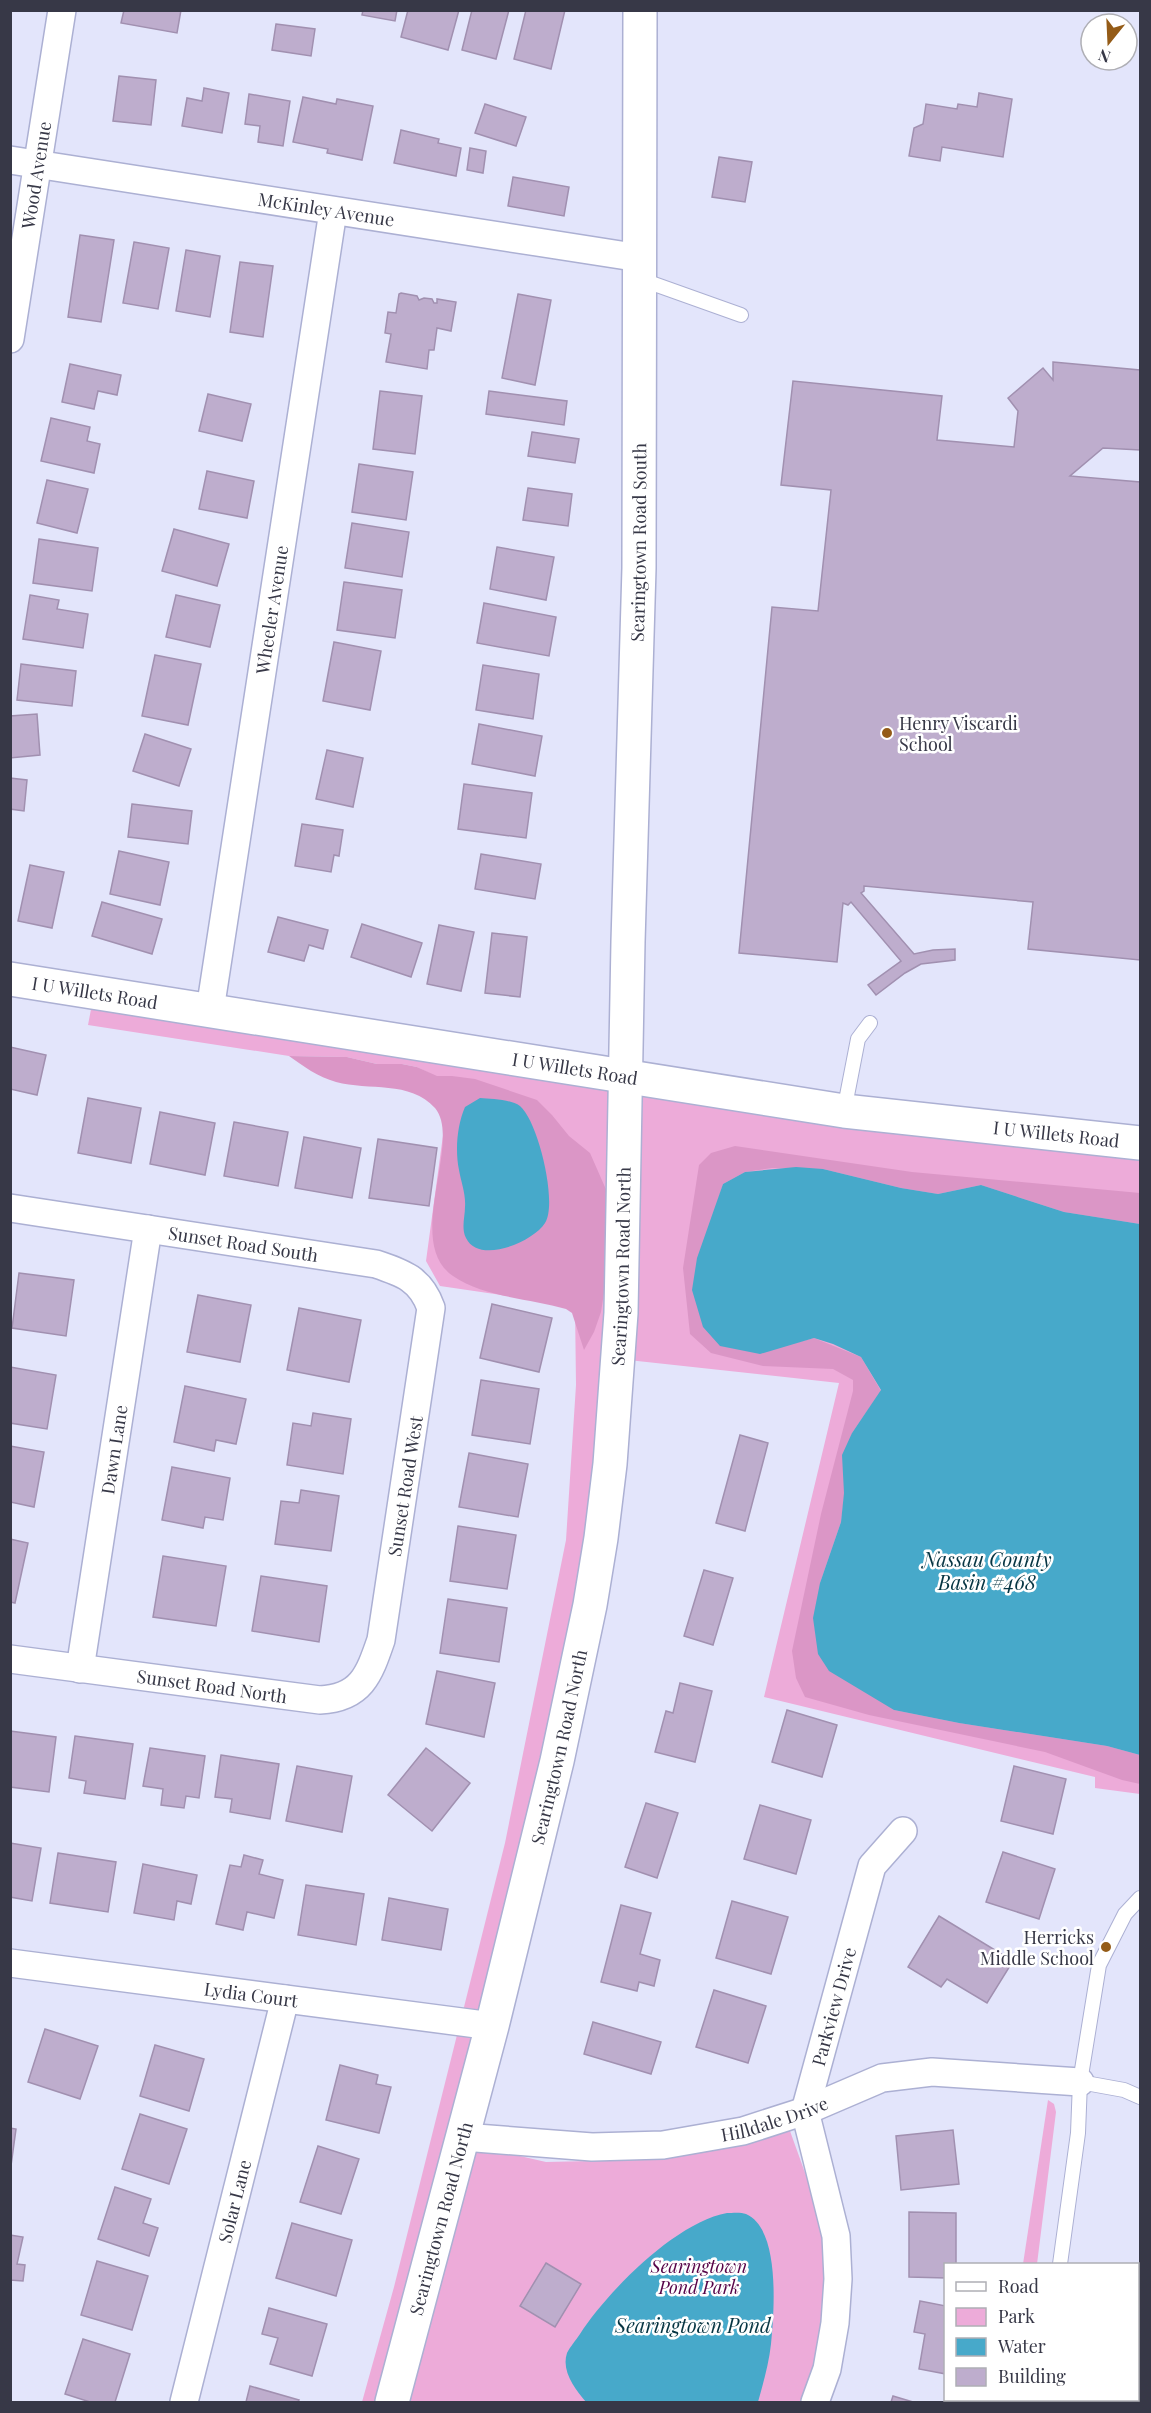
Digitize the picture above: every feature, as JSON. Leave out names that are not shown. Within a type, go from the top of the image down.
[{"type":"main road","name":"Searingtown Road South","points":[[625,1076],[639,567],[640,10]]},
{"type":"main road","name":"I U Willets Road","points":[[10,979],[844,1111],[1140,1143]]},
{"type":"main road","name":"Searingtown Road North","points":[[393,2402],[492,2025],[556,1761],[602,1538],[621,1313],[625,1076]]},
{"type":"street","name":"Wood Avenue","points":[[10,339],[62,10]]},
{"type":"street","name":"McKinley Avenue","points":[[10,160],[333,211],[640,268]]},
{"type":"street","name":"Wheeler Avenue","points":[[210,1010],[333,211]]},
{"type":"street","name":"Sunset Road South","points":[[10,1208],[376,1264],[400,1272],[419,1286],[431,1308],[429,1333]]},
{"type":"street","name":"Dawn Lane","points":[[80,1669],[148,1229]]},
{"type":"street","name":"Sunset Road West","points":[[381,1640],[429,1333]]},
{"type":"street","name":"Sunset Road North","points":[[10,1659],[320,1701],[336,1700],[355,1691],[372,1668],[381,1640]]},
{"type":"street","name":"Parkview Drive","points":[[815,2403],[826,2369],[833,2334],[838,2279],[836,2236],[805,2111],[872,1866],[903,1831]]},
{"type":"street","name":"Lydia Court","points":[[10,1963],[492,2025]]},
{"type":"street","name":"Solar Lane","points":[[184,2403],[285,1999]]},
{"type":"street","name":"Hilldale Drive","points":[[462,2137],[592,2146],[663,2145],[743,2131],[805,2111],[882,2078],[922,2073],[1080,2082]]},
{"type":"lane","points":[[640,268],[741,315]]},
{"type":"lane","points":[[844,1111],[858,1039],[870,1023]]},
{"type":"lane","points":[[1060,2263],[1078,2133],[1080,2082],[1099,1965],[1125,1914],[1140,1898]]},
{"type":"lane","points":[[1080,2082],[1124,2090],[1140,2097]]},
{"type":"green space","name":"Searingtown Pond Park","points":[[93,999],[1140,1150],[1140,1794],[1095,1788],[1095,1777],[764,1697],[839,1383],[619,1359],[610,1464],[463,2143],[546,2162],[635,2160],[790,2131],[827,2234],[825,2335],[808,2402],[362,2402],[394,2287],[505,1843],[566,1540],[576,1385],[575,1306],[440,1286],[426,1261],[451,1076],[437,1077],[417,1067],[402,1064],[377,1064],[347,1057],[289,1056],[88,1025]]},
{"type":"green space","points":[[1048,2100],[1054,2104],[1056,2112],[1037,2263],[1023,2263]]},
{"type":"shaded area","points":[[289,1056],[347,1057],[377,1064],[402,1064],[417,1067],[437,1076],[475,1079],[537,1100],[569,1136],[590,1153],[608,1194],[610,1255],[601,1312],[584,1350],[572,1313],[566,1309],[479,1289],[453,1276],[439,1260],[433,1240],[433,1217],[443,1143],[442,1123],[435,1108],[414,1093],[349,1085],[329,1080]]},
{"type":"shaded area","points":[[735,1146],[912,1172],[1140,1193],[1140,1224],[1064,1212],[981,1185],[938,1194],[901,1188],[823,1169],[772,1168],[745,1172],[723,1184],[712,1219],[791,1344],[814,1338],[861,1357],[881,1391],[852,1433],[841,1522],[820,1583],[894,1710],[959,1723],[1107,1746],[1140,1755],[1140,1784],[1122,1780],[1045,1752],[869,1715],[805,1697],[796,1678],[792,1651],[821,1514],[853,1391],[853,1380],[833,1369],[763,1366],[711,1353],[690,1334],[683,1268],[699,1165],[711,1153]]},
{"type":"water","points":[[480,1098],[511,1102],[520,1106],[527,1115],[539,1144],[548,1181],[548,1213],[545,1223],[539,1230],[518,1243],[494,1250],[482,1250],[473,1246],[466,1238],[465,1202],[457,1154],[460,1122],[465,1107]]},
{"type":"water","name":"Nassau County Basin #468","points":[[796,1167],[823,1169],[901,1188],[938,1194],[981,1185],[1064,1212],[1140,1224],[1140,1755],[1107,1746],[959,1723],[894,1710],[829,1671],[818,1654],[813,1618],[820,1583],[841,1522],[844,1493],[842,1455],[852,1433],[881,1390],[861,1357],[814,1338],[760,1354],[720,1346],[703,1327],[692,1290],[697,1258],[723,1184],[745,1172]]},
{"type":"water","name":"Searingtown Pond","points":[[727,2213],[746,2214],[757,2223],[765,2236],[770,2254],[774,2293],[772,2330],[769,2359],[758,2402],[586,2402],[567,2373],[566,2360],[568,2351],[592,2317],[644,2261],[665,2244],[707,2219]]},
{"type":"building","points":[[124,10],[181,10],[177,33],[121,23]]},
{"type":"building","points":[[363,10],[397,10],[395,21],[362,15]]},
{"type":"building","points":[[408,10],[459,10],[448,50],[401,37]]},
{"type":"building","points":[[472,10],[509,10],[496,59],[462,50]]},
{"type":"building","points":[[526,10],[565,10],[551,69],[514,59]]},
{"type":"building","points":[[276,24],[315,29],[311,56],[272,50]]},
{"type":"building","points":[[119,76],[156,80],[151,125],[113,121]]},
{"type":"building","points":[[204,88],[229,93],[222,133],[182,126],[187,98],[202,101]]},
{"type":"building","points":[[979,93],[1012,99],[1003,157],[942,147],[940,161],[909,156],[914,128],[923,124],[926,104],[957,109],[958,104],[977,107]]},
{"type":"building","points":[[249,94],[290,101],[283,146],[258,142],[260,126],[245,124]]},
{"type":"building","points":[[303,97],[336,104],[337,99],[373,106],[362,160],[327,153],[328,149],[293,142]]},
{"type":"building","points":[[485,104],[526,117],[516,146],[475,133]]},
{"type":"building","points":[[401,130],[439,139],[438,143],[461,148],[456,176],[394,163]]},
{"type":"building","points":[[470,148],[486,151],[483,173],[467,170]]},
{"type":"building","points":[[719,157],[752,162],[745,202],[712,197]]},
{"type":"building","points":[[513,177],[569,187],[564,216],[508,206]]},
{"type":"building","points":[[80,235],[114,240],[101,322],[68,317]]},
{"type":"building","points":[[134,242],[169,248],[158,309],[123,303]]},
{"type":"building","points":[[186,250],[220,256],[210,317],[176,311]]},
{"type":"building","points":[[240,262],[273,266],[263,337],[230,332]]},
{"type":"building","points":[[401,293],[417,296],[419,300],[432,299],[434,303],[437,303],[437,299],[456,302],[451,331],[437,328],[434,350],[429,350],[427,369],[386,362],[391,334],[385,333],[388,312],[396,313]]},
{"type":"building","points":[[518,294],[551,300],[535,385],[502,378]]},
{"type":"building","points":[[1053,362],[1140,370],[1140,450],[1103,448],[1070,476],[1140,482],[1140,960],[1028,949],[1033,902],[864,886],[864,891],[861,893],[914,954],[955,949],[955,960],[921,964],[876,995],[868,985],[901,961],[851,902],[848,905],[843,903],[837,962],[739,953],[772,607],[818,611],[831,490],[781,485],[793,381],[942,396],[937,440],[1014,447],[1018,411],[1008,398],[1043,368],[1053,380]]},
{"type":"building","points":[[70,364],[121,375],[117,395],[98,391],[94,409],[62,402]]},
{"type":"building","points":[[380,391],[422,396],[415,454],[373,449]]},
{"type":"building","points":[[489,391],[567,401],[564,425],[486,414]]},
{"type":"building","points":[[208,394],[251,404],[242,441],[199,431]]},
{"type":"building","points":[[51,418],[90,427],[87,441],[100,444],[94,473],[41,461]]},
{"type":"building","points":[[532,432],[579,439],[575,463],[528,456]]},
{"type":"building","points":[[359,464],[413,472],[406,520],[352,512]]},
{"type":"building","points":[[207,471],[254,481],[247,518],[199,509]]},
{"type":"building","points":[[47,480],[88,489],[77,533],[37,523]]},
{"type":"building","points":[[528,488],[572,494],[568,526],[523,520]]},
{"type":"building","points":[[352,523],[409,532],[402,577],[345,568]]},
{"type":"building","points":[[174,529],[229,544],[217,586],[162,571]]},
{"type":"building","points":[[39,539],[98,548],[92,591],[33,583]]},
{"type":"building","points":[[497,547],[554,557],[546,600],[490,589]]},
{"type":"building","points":[[344,582],[402,590],[395,638],[337,630]]},
{"type":"building","points":[[30,595],[59,600],[57,609],[88,614],[83,648],[23,639]]},
{"type":"building","points":[[176,595],[220,605],[210,647],[166,637]]},
{"type":"building","points":[[484,603],[556,617],[549,656],[477,643]]},
{"type":"building","points":[[334,642],[381,651],[370,710],[323,701]]},
{"type":"building","points":[[155,655],[201,664],[188,725],[142,716]]},
{"type":"building","points":[[21,664],[76,671],[72,706],[17,700]]},
{"type":"building","points":[[483,665],[539,674],[533,719],[476,710]]},
{"type":"building","points":[[37,714],[40,755],[10,758],[10,716]]},
{"type":"building","points":[[479,724],[542,736],[535,776],[472,764]]},
{"type":"building","points":[[145,734],[191,749],[179,786],[133,771]]},
{"type":"building","points":[[327,750],[363,758],[353,807],[316,799]]},
{"type":"building","points":[[10,778],[27,780],[24,811],[10,809]]},
{"type":"building","points":[[464,784],[532,793],[526,838],[458,829]]},
{"type":"building","points":[[132,804],[192,811],[188,844],[128,837]]},
{"type":"building","points":[[302,824],[343,830],[339,856],[334,855],[331,872],[295,866]]},
{"type":"building","points":[[119,851],[169,862],[160,905],[110,894]]},
{"type":"building","points":[[481,854],[541,864],[535,899],[475,889]]},
{"type":"building","points":[[30,865],[64,872],[52,928],[18,921]]},
{"type":"building","points":[[102,902],[162,919],[152,954],[92,936]]},
{"type":"building","points":[[278,917],[328,930],[323,949],[309,945],[304,961],[268,952]]},
{"type":"building","points":[[362,924],[422,943],[411,977],[351,957]]},
{"type":"building","points":[[439,925],[474,932],[461,991],[427,984]]},
{"type":"building","points":[[492,933],[527,937],[520,997],[485,993]]},
{"type":"building","points":[[10,1047],[46,1055],[37,1095],[10,1089]]},
{"type":"building","points":[[88,1098],[141,1108],[131,1163],[78,1153]]},
{"type":"building","points":[[160,1112],[215,1123],[205,1175],[150,1164]]},
{"type":"building","points":[[234,1122],[288,1132],[278,1186],[224,1176]]},
{"type":"building","points":[[304,1137],[361,1148],[352,1198],[295,1188]]},
{"type":"building","points":[[378,1139],[437,1148],[429,1206],[369,1198]]},
{"type":"building","points":[[19,1273],[74,1280],[66,1336],[12,1328]]},
{"type":"building","points":[[198,1295],[251,1305],[240,1362],[187,1352]]},
{"type":"building","points":[[492,1304],[552,1318],[539,1372],[480,1358]]},
{"type":"building","points":[[299,1308],[361,1320],[349,1382],[287,1370]]},
{"type":"building","points":[[10,1367],[56,1375],[47,1429],[10,1423]]},
{"type":"building","points":[[481,1380],[539,1389],[530,1444],[472,1435]]},
{"type":"building","points":[[185,1386],[246,1399],[236,1444],[216,1440],[214,1451],[174,1442]]},
{"type":"building","points":[[313,1413],[351,1419],[343,1474],[287,1465],[293,1423],[311,1426]]},
{"type":"building","points":[[740,1435],[768,1443],[745,1531],[716,1523]]},
{"type":"building","points":[[10,1446],[44,1452],[34,1507],[10,1502]]},
{"type":"building","points":[[469,1453],[528,1464],[518,1517],[459,1507]]},
{"type":"building","points":[[172,1467],[230,1478],[223,1520],[205,1517],[203,1528],[162,1520]]},
{"type":"building","points":[[301,1490],[339,1496],[331,1551],[275,1544],[281,1501],[299,1503]]},
{"type":"building","points":[[458,1526],[516,1535],[507,1589],[450,1581]]},
{"type":"building","points":[[10,1539],[28,1543],[15,1603],[10,1602]]},
{"type":"building","points":[[163,1556],[226,1566],[216,1626],[153,1617]]},
{"type":"building","points":[[704,1570],[733,1578],[713,1645],[684,1636]]},
{"type":"building","points":[[261,1576],[327,1586],[319,1642],[252,1631]]},
{"type":"building","points":[[448,1599],[507,1608],[499,1662],[440,1653]]},
{"type":"building","points":[[437,1671],[495,1683],[484,1737],[426,1724]]},
{"type":"building","points":[[680,1683],[712,1691],[695,1762],[655,1752],[666,1711],[673,1713]]},
{"type":"building","points":[[787,1710],[837,1725],[822,1777],[772,1762]]},
{"type":"building","points":[[10,1731],[56,1737],[49,1792],[10,1787]]},
{"type":"building","points":[[75,1736],[133,1744],[125,1799],[84,1793],[86,1781],[69,1778]]},
{"type":"building","points":[[150,1748],[205,1756],[199,1798],[186,1796],[184,1808],[161,1805],[163,1789],[143,1786]]},
{"type":"building","points":[[426,1748],[470,1783],[432,1831],[388,1795]]},
{"type":"building","points":[[221,1755],[279,1764],[270,1819],[230,1812],[232,1799],[215,1797]]},
{"type":"building","points":[[297,1766],[352,1776],[342,1832],[286,1821]]},
{"type":"building","points":[[1014,1766],[1066,1779],[1053,1834],[1001,1821]]},
{"type":"building","points":[[646,1803],[678,1813],[657,1878],[625,1867]]},
{"type":"building","points":[[760,1805],[811,1820],[796,1874],[744,1859]]},
{"type":"building","points":[[10,1843],[41,1848],[32,1901],[10,1897]]},
{"type":"building","points":[[1003,1852],[1055,1869],[1039,1919],[986,1902]]},
{"type":"building","points":[[58,1853],[116,1862],[108,1912],[50,1903]]},
{"type":"building","points":[[244,1855],[263,1860],[259,1874],[283,1880],[274,1918],[247,1912],[243,1930],[216,1924],[230,1865],[241,1867]]},
{"type":"building","points":[[143,1864],[197,1875],[191,1904],[177,1901],[174,1920],[134,1913]]},
{"type":"building","points":[[306,1885],[364,1894],[356,1945],[298,1935]]},
{"type":"building","points":[[389,1898],[448,1909],[441,1950],[382,1940]]},
{"type":"building","points":[[732,1901],[788,1917],[771,1974],[716,1958]]},
{"type":"building","points":[[621,1905],[651,1913],[640,1954],[660,1960],[654,1986],[639,1982],[637,1991],[601,1982]]},
{"type":"building","points":[[939,1916],[1013,1961],[987,2003],[947,1979],[941,1987],[908,1967]]},
{"type":"building","points":[[714,1990],[766,2006],[748,2063],[696,2047]]},
{"type":"building","points":[[593,2022],[661,2042],[651,2074],[584,2054]]},
{"type":"building","points":[[45,2029],[98,2046],[80,2099],[28,2082]]},
{"type":"building","points":[[155,2045],[204,2059],[189,2111],[140,2096]]},
{"type":"building","points":[[340,2065],[378,2075],[376,2084],[391,2087],[379,2133],[326,2120]]},
{"type":"building","points":[[140,2114],[187,2129],[169,2184],[122,2169]]},
{"type":"building","points":[[10,2128],[16,2129],[10,2173]]},
{"type":"building","points":[[953,2130],[959,2184],[901,2190],[896,2136]]},
{"type":"building","points":[[318,2146],[359,2159],[341,2214],[300,2202]]},
{"type":"building","points":[[115,2187],[151,2199],[143,2223],[158,2228],[149,2256],[98,2239]]},
{"type":"building","points":[[909,2212],[956,2213],[956,2263],[944,2263],[944,2278],[909,2277]]},
{"type":"building","points":[[292,2223],[352,2240],[336,2296],[276,2278]]},
{"type":"building","points":[[10,2235],[23,2237],[17,2264],[25,2265],[23,2281],[10,2280]]},
{"type":"building","points":[[97,2261],[148,2276],[132,2330],[81,2315]]},
{"type":"building","points":[[546,2263],[581,2284],[555,2327],[520,2306]]},
{"type":"building","points":[[920,2301],[944,2306],[944,2374],[919,2369],[925,2334],[914,2332]]},
{"type":"building","points":[[269,2308],[327,2324],[312,2376],[270,2364],[278,2338],[262,2334]]},
{"type":"building","points":[[83,2339],[130,2354],[115,2402],[90,2402],[65,2394]]},
{"type":"building","points":[[250,2386],[299,2400],[298,2402],[246,2402]]},
{"type":"building","points":[[893,2396],[913,2402],[891,2402]]},
{"type":"place","name":"Henry Viscardi School","points":[[887,733]]},
{"type":"place","name":"Herricks Middle School","points":[[1106,1947]]}]
